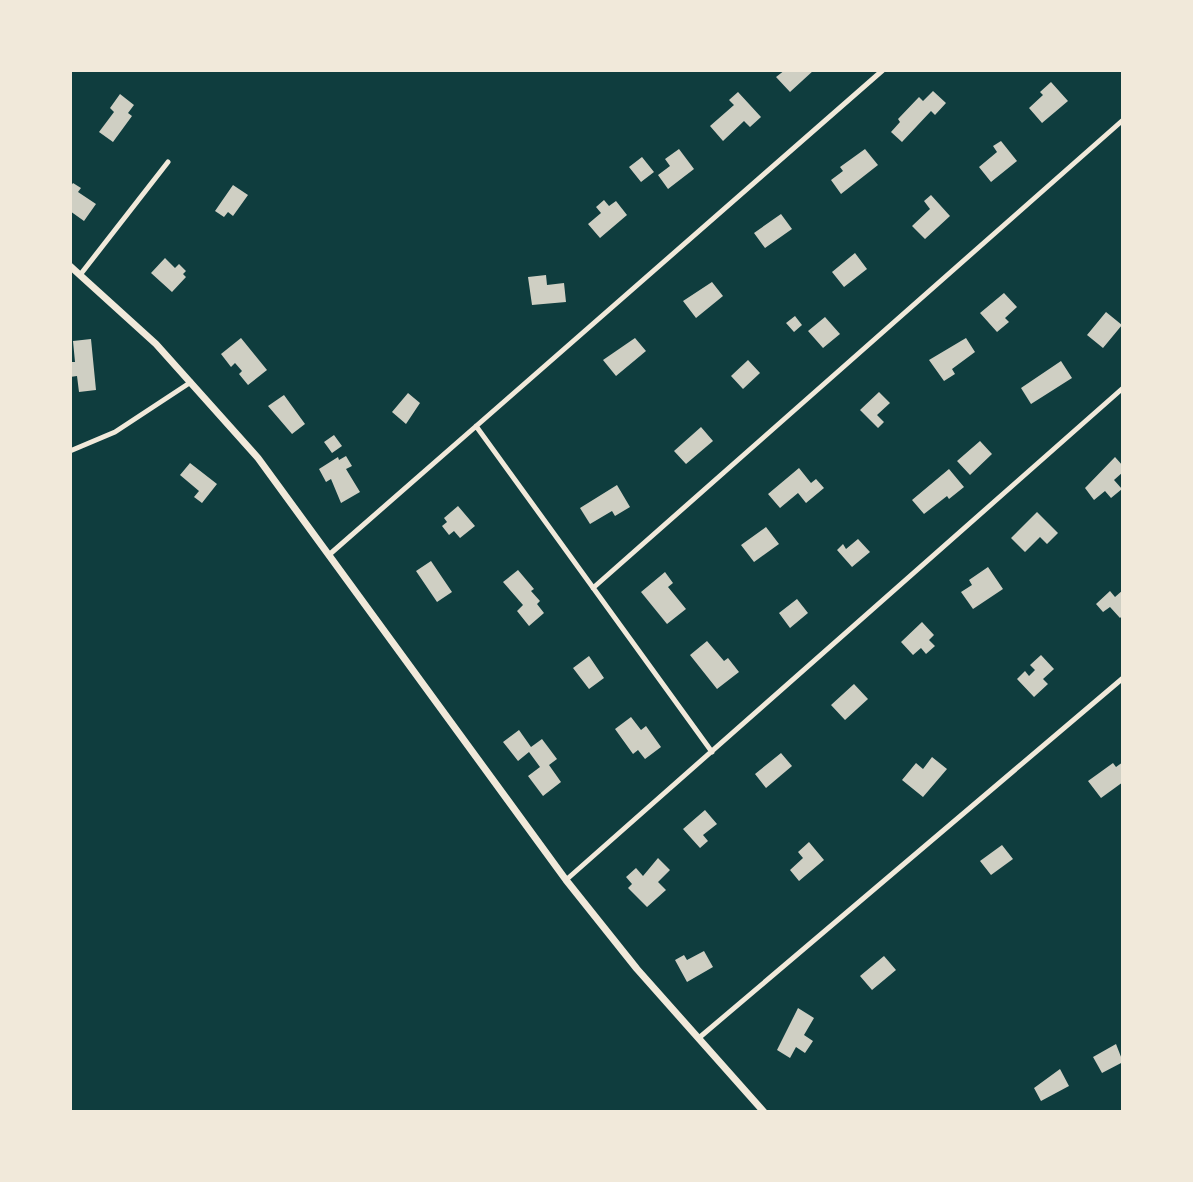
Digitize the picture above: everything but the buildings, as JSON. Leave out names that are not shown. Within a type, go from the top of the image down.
[{"type":"street","points":[[330,554],[883,70]]},
{"type":"street","points":[[593,587],[1123,120]]},
{"type":"street","points":[[80,275],[168,162]]},
{"type":"street","points":[[70,266],[148,336],[258,458],[566,880],[637,969],[764,1112]]},
{"type":"street","points":[[70,451],[115,432],[191,383]]},
{"type":"street","points":[[566,880],[1123,388]]},
{"type":"street","points":[[476,426],[712,752]]},
{"type":"street","points":[[700,1037],[1123,678]]}]
